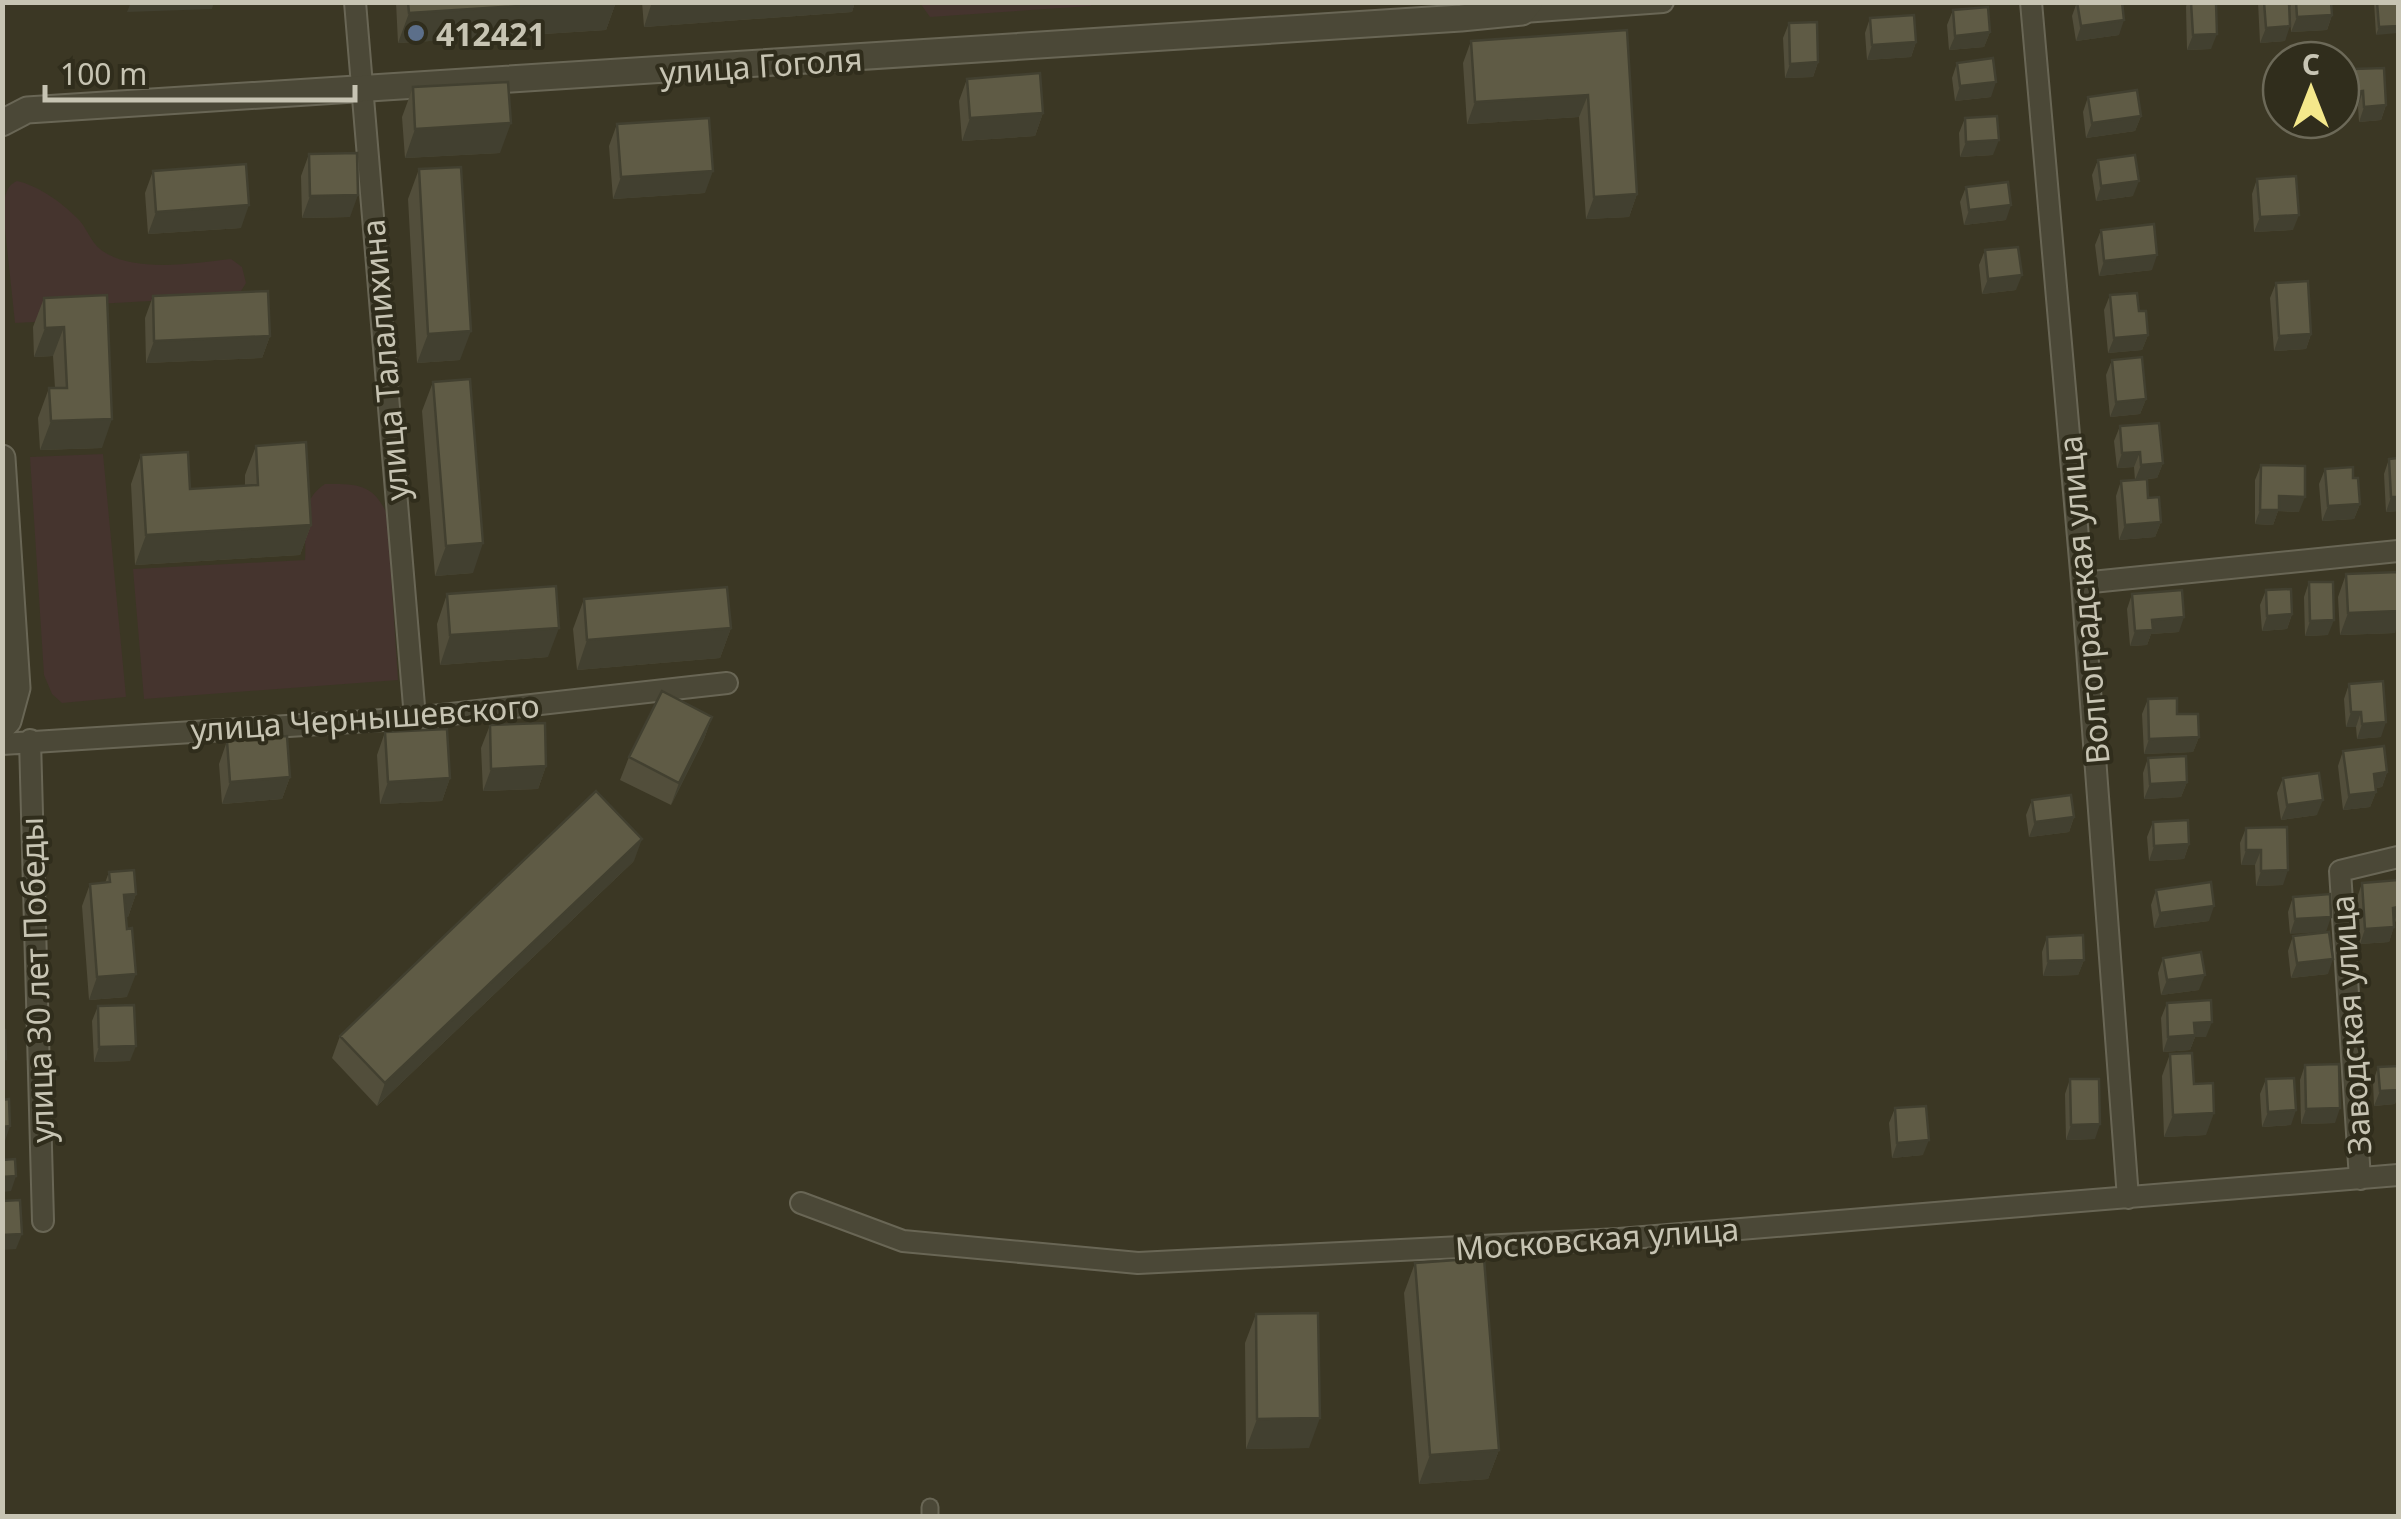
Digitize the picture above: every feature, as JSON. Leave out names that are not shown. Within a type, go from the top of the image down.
[{"type":"street","name":"улица Талалихина","points":[[355,2],[415,718]]},
{"type":"street","name":"улица Гоголя","points":[[2,123],[27,110],[902,56],[1526,7],[1663,2]]},
{"type":"street","name":"Волгоградская улица","points":[[2032,2],[2082,583],[2128,1198]]},
{"type":"street","points":[[2,458],[17,688],[8,721],[2,727]]},
{"type":"street","points":[[2082,583],[2398,551]]},
{"type":"street","name":"улица Чернышевского","points":[[2,744],[415,718],[727,683]]},
{"type":"street","name":"улица 30 лет Победы","points":[[30,740],[43,1220]]},
{"type":"street","name":"Заводская улица","points":[[2360,1179],[2340,871],[2398,857]]},
{"type":"street","name":"Московская улица","points":[[801,1203],[904,1241],[1138,1263],[1619,1239],[2398,1174]]},
{"type":"shaded area","points":[[920,3],[1091,6],[930,17]]},
{"type":"shaded area","points":[[17,181],[64,206],[97,246],[113,257],[164,265],[231,259],[242,267],[246,283],[238,296],[97,304],[89,319],[15,323],[3,210],[8,189]]},
{"type":"shaded area","points":[[103,454],[126,697],[62,703],[52,694],[44,675],[30,457]]},
{"type":"shaded area","points":[[325,484],[362,487],[376,496],[387,514],[398,680],[144,699],[133,569],[305,560],[307,508]]},
{"type":"building","points":[[408,2],[581,2],[409,13]]},
{"type":"building","points":[[2077,2],[2122,2],[2124,20],[2081,26]]},
{"type":"building","points":[[2191,2],[2216,2],[2217,34],[2193,35]]},
{"type":"building","points":[[2264,2],[2289,2],[2290,26],[2266,28]]},
{"type":"building","points":[[2296,2],[2331,2],[2332,15],[2297,17]]},
{"type":"building","points":[[2377,2],[2398,2],[2398,26],[2379,27]]},
{"type":"building","points":[[1988,7],[1990,32],[1955,36],[1953,10]]},
{"type":"building","points":[[1914,15],[1916,42],[1872,45],[1870,18]]},
{"type":"building","points":[[1817,22],[1818,62],[1790,64],[1789,23]]},
{"type":"building","points":[[1627,30],[1637,194],[1594,197],[1588,95],[1475,102],[1471,41]]},
{"type":"building","points":[[1993,58],[1996,82],[1960,86],[1957,63]]},
{"type":"building","points":[[2384,68],[2386,105],[2364,107],[2361,69]]},
{"type":"building","points":[[1040,73],[1043,113],[970,118],[967,79]]},
{"type":"building","points":[[508,82],[511,123],[415,129],[413,87]]},
{"type":"building","points":[[2137,90],[2141,116],[2092,123],[2088,97]]},
{"type":"building","points":[[1997,116],[1999,140],[1966,142],[1965,118]]},
{"type":"building","points":[[709,118],[713,171],[621,177],[617,124]]},
{"type":"building","points":[[357,153],[358,195],[310,196],[309,154]]},
{"type":"building","points":[[2135,155],[2139,181],[2101,186],[2098,160]]},
{"type":"building","points":[[246,164],[249,205],[156,212],[153,171]]},
{"type":"building","points":[[461,167],[471,331],[428,334],[419,169]]},
{"type":"building","points":[[2296,176],[2299,215],[2260,217],[2257,179]]},
{"type":"building","points":[[2008,182],[2011,205],[1969,210],[1966,187]]},
{"type":"building","points":[[2154,224],[2157,255],[2104,261],[2101,230]]},
{"type":"building","points":[[2018,247],[2022,275],[1988,279],[1985,250]]},
{"type":"building","points":[[2308,281],[2311,334],[2279,336],[2276,283]]},
{"type":"building","points":[[268,291],[270,336],[154,341],[153,296]]},
{"type":"building","points":[[2137,293],[2139,311],[2146,311],[2148,335],[2114,338],[2110,295]]},
{"type":"building","points":[[107,295],[112,419],[51,421],[49,388],[67,388],[64,327],[45,328],[44,298]]},
{"type":"building","points":[[2142,357],[2146,399],[2116,402],[2112,360]]},
{"type":"building","points":[[470,379],[483,543],[446,546],[433,382]]},
{"type":"building","points":[[2159,423],[2163,463],[2141,465],[2140,452],[2122,453],[2120,426]]},
{"type":"building","points":[[306,442],[311,525],[146,535],[141,455],[188,452],[190,489],[258,485],[256,446]]},
{"type":"building","points":[[2398,458],[2398,497],[2391,497],[2389,459]]},
{"type":"building","points":[[2261,465],[2305,466],[2305,497],[2279,496],[2279,510],[2260,510]]},
{"type":"building","points":[[2353,467],[2360,504],[2328,506],[2325,469]]},
{"type":"building","points":[[2147,479],[2148,498],[2159,497],[2161,522],[2125,525],[2121,481]]},
{"type":"building","points":[[2398,572],[2398,611],[2348,613],[2346,574]]},
{"type":"building","points":[[2309,582],[2333,582],[2334,620],[2310,621]]},
{"type":"building","points":[[556,586],[559,628],[450,635],[447,594]]},
{"type":"building","points":[[727,587],[731,628],[587,640],[584,599]]},
{"type":"building","points":[[2291,589],[2292,614],[2267,616],[2266,590]]},
{"type":"building","points":[[2182,590],[2184,617],[2152,620],[2153,630],[2135,631],[2132,594]]},
{"type":"building","points":[[2383,681],[2386,722],[2362,724],[2361,712],[2351,712],[2349,684]]},
{"type":"building","points":[[662,691],[712,717],[679,783],[629,757]]},
{"type":"building","points":[[2177,698],[2177,714],[2198,714],[2199,737],[2149,739],[2148,699]]},
{"type":"building","points":[[545,723],[546,766],[491,769],[490,725]]},
{"type":"building","points":[[447,729],[450,778],[388,782],[385,732]]},
{"type":"building","points":[[287,736],[290,777],[230,782],[227,741]]},
{"type":"building","points":[[2384,746],[2387,772],[2374,774],[2376,792],[2349,795],[2343,751]]},
{"type":"building","points":[[2186,756],[2187,782],[2150,784],[2148,758]]},
{"type":"building","points":[[2319,773],[2323,800],[2287,805],[2283,778]]},
{"type":"building","points":[[596,791],[642,839],[385,1083],[340,1036]]},
{"type":"building","points":[[2071,795],[2074,817],[2035,822],[2032,800]]},
{"type":"building","points":[[2188,820],[2189,844],[2154,846],[2153,822]]},
{"type":"building","points":[[2287,827],[2288,870],[2261,871],[2261,850],[2246,850],[2246,828]]},
{"type":"building","points":[[134,870],[136,894],[124,895],[136,974],[97,977],[90,884],[110,882],[109,872]]},
{"type":"building","points":[[2398,880],[2394,927],[2365,929],[2362,883]]},
{"type":"building","points":[[2211,882],[2214,906],[2160,913],[2156,890]]},
{"type":"building","points":[[2330,894],[2331,917],[2295,919],[2293,897]]},
{"type":"building","points":[[2329,932],[2333,959],[2297,963],[2293,936]]},
{"type":"building","points":[[2083,935],[2084,960],[2048,961],[2047,937]]},
{"type":"building","points":[[2201,952],[2205,975],[2167,980],[2163,958]]},
{"type":"building","points":[[2211,1000],[2212,1022],[2194,1023],[2195,1035],[2168,1037],[2167,1003]]},
{"type":"building","points":[[134,1005],[136,1046],[99,1047],[98,1006]]},
{"type":"building","points":[[5,1030],[6,1059],[2,1059]]},
{"type":"building","points":[[2192,1053],[2194,1084],[2213,1083],[2214,1113],[2173,1115],[2170,1054]]},
{"type":"building","points":[[2339,1064],[2340,1108],[2306,1109],[2305,1065]]},
{"type":"building","points":[[2398,1066],[2398,1090],[2380,1091],[2378,1067]]},
{"type":"building","points":[[2294,1078],[2296,1110],[2268,1112],[2266,1079]]},
{"type":"building","points":[[2070,1079],[2099,1079],[2100,1124],[2071,1125]]},
{"type":"building","points":[[9,1099],[10,1126],[2,1127],[2,1100]]},
{"type":"building","points":[[1926,1106],[1929,1140],[1897,1143],[1895,1108]]},
{"type":"building","points":[[15,1159],[16,1176],[2,1177],[2,1160]]},
{"type":"building","points":[[20,1200],[22,1234],[2,1235],[2,1201]]},
{"type":"building","points":[[1484,1258],[1499,1450],[1430,1455],[1415,1263]]},
{"type":"building","points":[[1318,1313],[1320,1418],[1257,1419],[1256,1314]]},
{"type":"place","name":"412421","points":[[416,33]]}]
